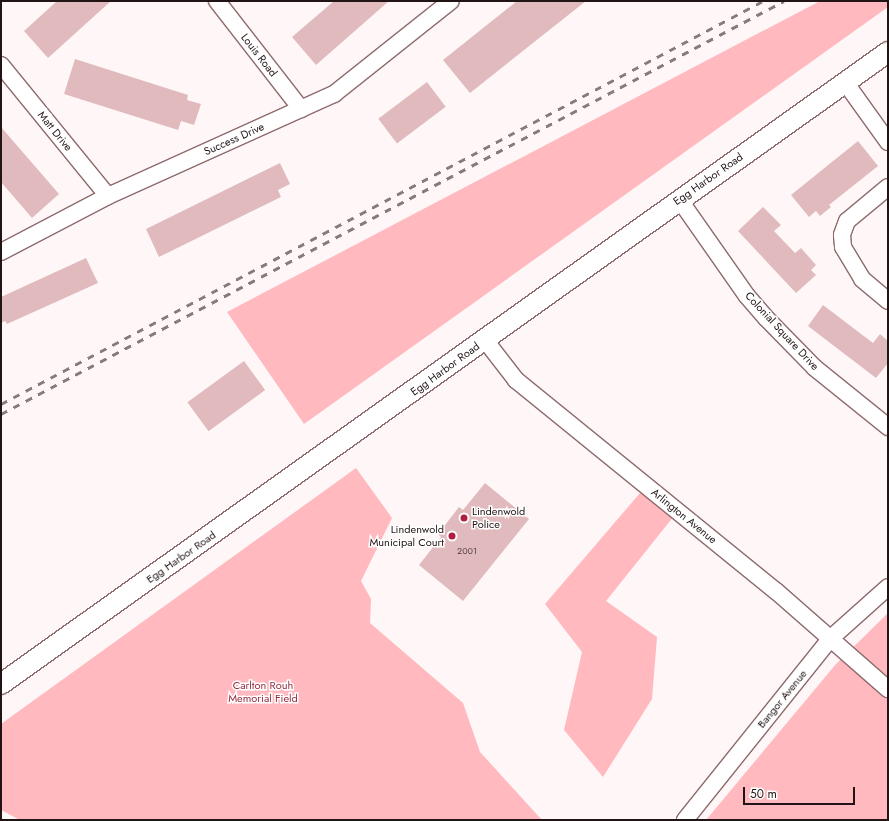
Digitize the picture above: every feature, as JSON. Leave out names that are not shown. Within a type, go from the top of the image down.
[{"type":"street","name":"Louis Road","points":[[217,1],[301,109]]},
{"type":"street","name":"Success Drive","points":[[1,252],[108,196],[334,94],[451,1]]},
{"type":"street","name":"Egg Harbor Road","points":[[1,684],[888,52]]},
{"type":"street","name":"Matt Drive","points":[[1,65],[108,196]]},
{"type":"street","points":[[845,82],[888,142]]},
{"type":"street","points":[[888,187],[847,221],[842,235],[843,247],[862,279],[888,302]]},
{"type":"street","name":"Colonial Square Drive","points":[[680,199],[747,296],[766,318],[815,368],[888,427]]},
{"type":"street","name":"Arlington Avenue","points":[[485,340],[516,380],[776,591],[888,689]]},
{"type":"street","name":"Bangor Avenue","points":[[685,820],[831,638],[888,587]]},
{"type":"green space","points":[[820,1],[888,1],[888,7],[304,424],[227,312]]},
{"type":"green space","name":"Carlton Rouh Memorial Field","points":[[356,468],[392,518],[361,581],[371,599],[370,623],[463,703],[480,752],[542,820],[20,820],[1,810],[1,724]]},
{"type":"green space","points":[[646,486],[678,511],[606,601],[657,637],[652,699],[603,777],[564,730],[582,652],[545,604]]},
{"type":"green space","points":[[888,613],[888,820],[706,820],[836,664]]},
{"type":"building","points":[[57,1],[111,1],[48,58],[24,31]]},
{"type":"building","points":[[334,1],[389,1],[316,65],[292,37]]},
{"type":"building","points":[[517,1],[586,1],[470,93],[443,60]]},
{"type":"building","points":[[75,59],[188,95],[187,100],[201,104],[194,125],[181,121],[178,130],[64,94]]},
{"type":"building","points":[[427,82],[446,107],[397,143],[378,119]]},
{"type":"building","points":[[1,127],[59,194],[32,218],[1,182]]},
{"type":"building","points":[[858,141],[878,166],[829,205],[831,207],[820,216],[816,211],[809,217],[791,195]]},
{"type":"building","points":[[280,163],[290,184],[278,190],[281,197],[159,257],[146,229]]},
{"type":"building","points":[[763,207],[781,225],[774,231],[795,253],[801,248],[816,265],[811,270],[816,275],[796,293],[738,231]]},
{"type":"building","points":[[86,258],[98,283],[7,324],[5,321],[1,323],[1,297]]},
{"type":"building","points":[[823,305],[873,343],[880,334],[888,341],[888,363],[876,378],[808,326]]},
{"type":"building","points":[[244,361],[265,390],[209,431],[187,402]]},
{"type":"building","points":[[485,483],[529,519],[463,601],[419,565],[441,537],[438,534],[459,507],[463,510]]},
{"type":"railway","points":[[1,404],[763,1]]},
{"type":"railway","points":[[1,414],[784,1]]},
{"type":"place","name":"Lindenwold Police","points":[[464,518]]},
{"type":"place","name":"Lindenwold Municipal Court","points":[[452,536]]}]
